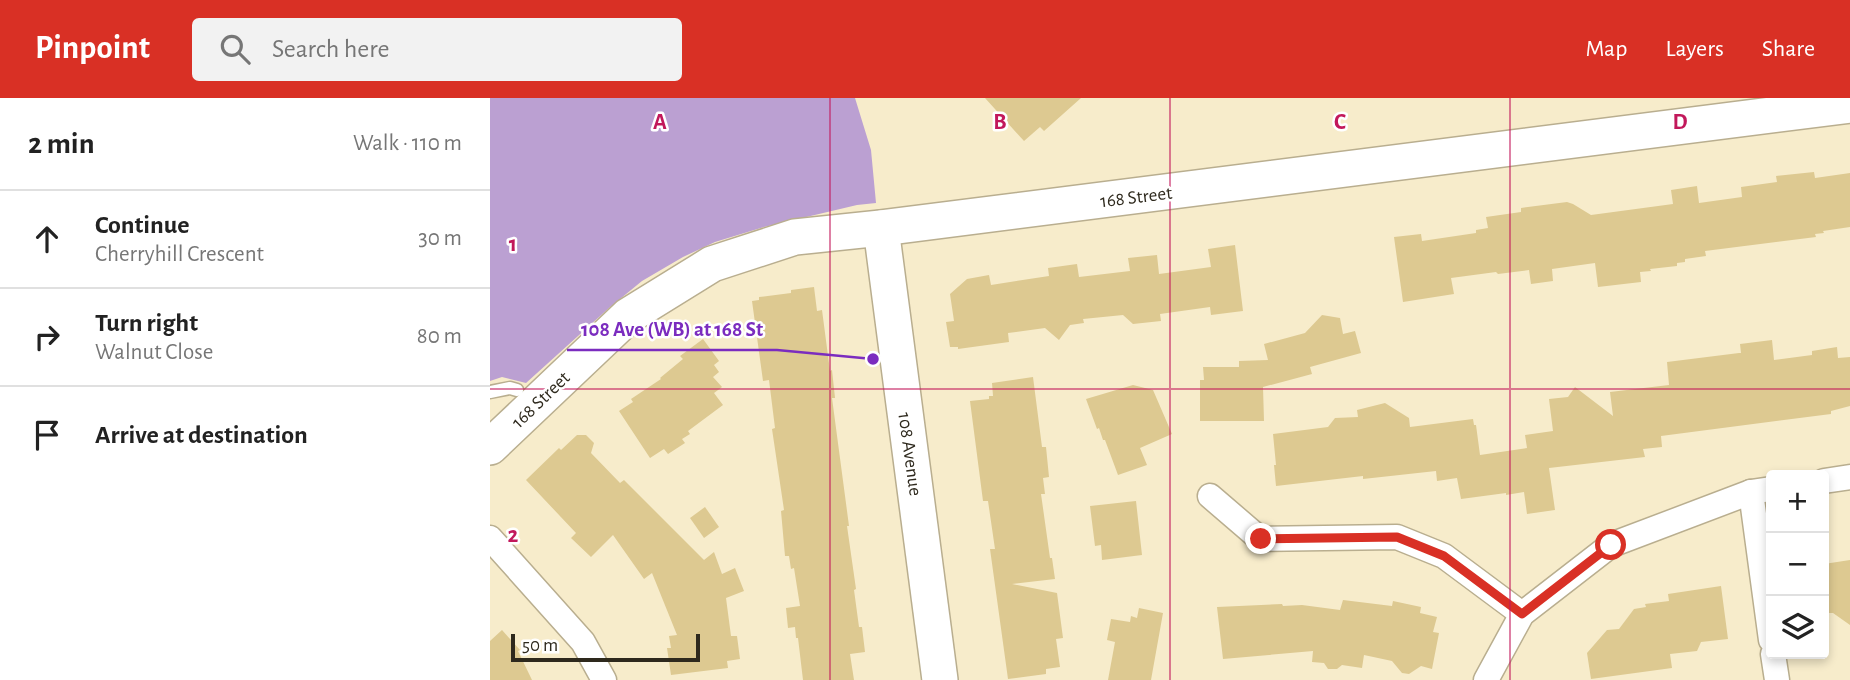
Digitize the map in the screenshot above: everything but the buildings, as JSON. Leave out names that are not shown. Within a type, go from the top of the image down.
[{"type":"street","name":"168 Street","points":[[490,447],[628,316],[712,264],[795,237],[1850,105]]},
{"type":"street","name":"108 Avenue","points":[[881,228],[940,680]]},
{"type":"street","points":[[1829,480],[1850,477]]},
{"type":"street","points":[[1486,680],[1522,614],[1611,545],[1761,490],[1768,596]]},
{"type":"street","points":[[1210,496],[1261,539],[1397,537],[1444,556],[1522,614]]},
{"type":"street","points":[[490,538],[583,642],[604,680]]},
{"type":"street","points":[[1774,659],[1777,680]]},
{"type":"lane","points":[[490,392],[510,388],[517,390]]},
{"type":"shaded area","points":[[490,98],[855,98],[871,150],[876,203],[764,227],[715,242],[642,281],[526,383],[502,377],[490,381]]},
{"type":"place","name":"108 Ave (WB) at 168 St","points":[[873,359]]},
{"type":"route","points":[[1261,539],[1397,537],[1444,556],[1522,614],[1611,545]]}]
